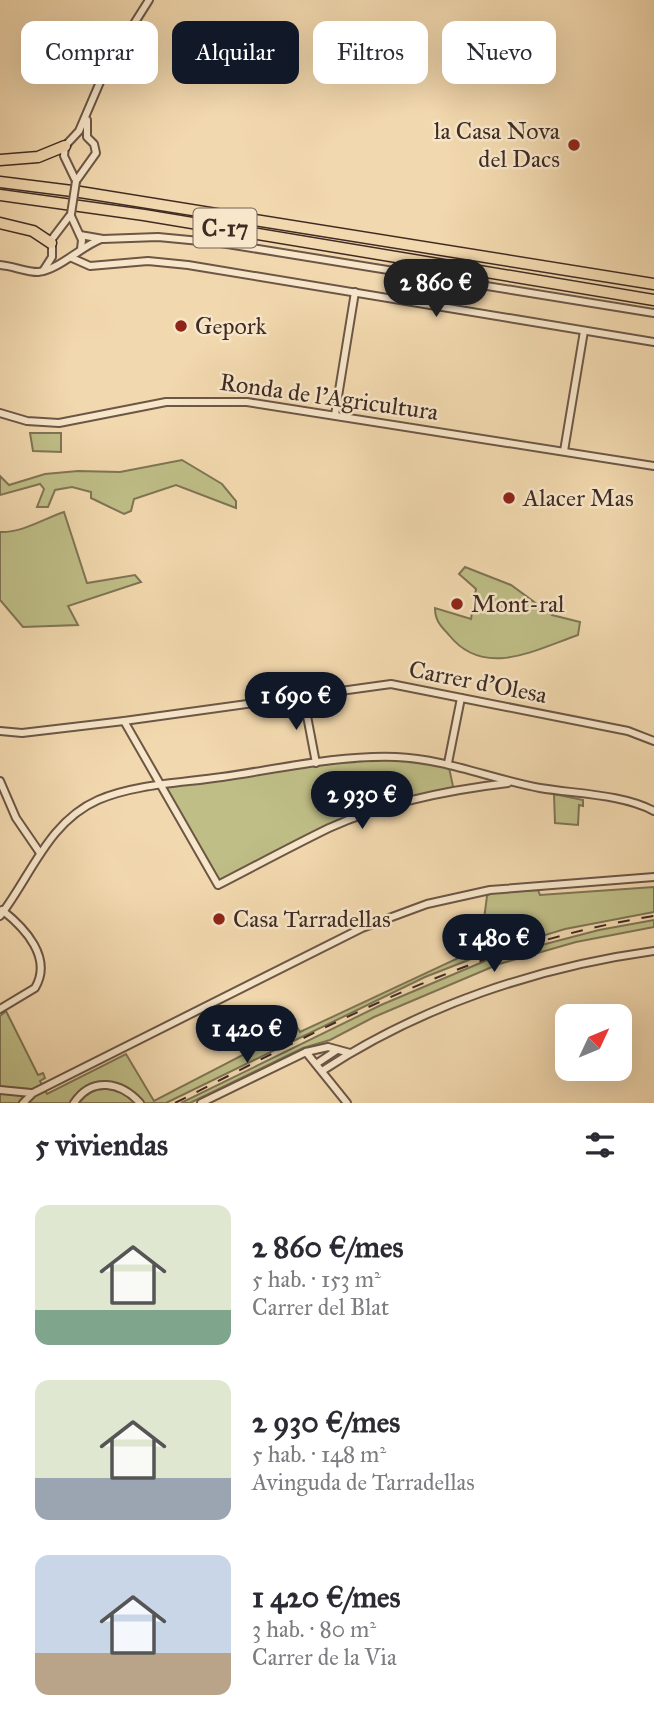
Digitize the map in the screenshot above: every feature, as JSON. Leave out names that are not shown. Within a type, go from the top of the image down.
[{"type":"highway","points":[[0,160],[38,157],[68,142]]},
{"type":"highway","name":"C-17","points":[[0,182],[80,192],[652,283]]},
{"type":"highway","name":"C-17","points":[[0,195],[157,217],[654,300]]},
{"type":"highway","points":[[0,223],[33,231],[52,247]]},
{"type":"street","points":[[76,181],[64,156],[68,142],[79,131],[106,68],[149,0]]},
{"type":"street","points":[[43,271],[54,234],[62,229],[71,214],[76,181],[96,153],[94,144],[87,137],[87,114]]},
{"type":"street","points":[[68,142],[87,137]]},
{"type":"street","points":[[70,164],[84,167]]},
{"type":"street","points":[[71,214],[81,249]]},
{"type":"street","points":[[62,229],[103,239],[158,237],[221,243],[654,313]]},
{"type":"street","points":[[0,265],[43,271],[103,239]]},
{"type":"street","points":[[52,247],[68,258],[90,266],[148,261],[355,292],[654,342]]},
{"type":"street","points":[[335,415],[355,292]]},
{"type":"street","points":[[564,451],[584,331]]},
{"type":"street","name":"Ronda de l'Agricultura","points":[[0,413],[27,421],[59,423],[136,406],[208,400],[247,401],[654,466]]},
{"type":"street","name":"Carrer d'Olesa","points":[[0,731],[22,733],[124,721],[391,684],[628,731],[654,741]]},
{"type":"street","points":[[303,695],[316,763]]},
{"type":"street","points":[[448,763],[461,698]]},
{"type":"street","points":[[124,721],[218,885],[331,827],[383,808],[474,787],[509,782]]},
{"type":"street","points":[[0,1009],[31,991],[41,973],[40,958],[33,943],[18,922],[1,912],[40,853],[68,819],[97,800],[161,786],[316,763],[394,757],[448,763],[509,782],[628,802],[654,811]]},
{"type":"street","points":[[0,781],[16,818],[40,853]]},
{"type":"street","points":[[14,1093],[22,1103],[33,1093],[362,928],[427,904],[489,890],[654,877]]},
{"type":"street","points":[[322,1072],[351,1053],[467,998],[544,971],[654,951]]},
{"type":"street","points":[[201,1103],[215,1100],[306,1052],[328,1047],[351,1053]]},
{"type":"street","points":[[316,1064],[337,1050]]},
{"type":"street","points":[[306,1052],[347,1103]]},
{"type":"street","points":[[74,1103],[80,1094],[96,1086],[112,1084],[127,1090],[140,1102]]},
{"type":"street","points":[[2,1091],[33,1093]]},
{"type":"shaded area","points":[[30,433],[61,433],[61,452],[33,451]]},
{"type":"shaded area","points":[[182,460],[222,484],[236,501],[236,508],[176,485],[134,499],[131,511],[124,514],[91,498],[91,492],[72,487],[55,490],[48,507],[37,507],[44,489],[40,484],[0,495],[0,476],[9,485],[45,474],[78,471],[120,472]]},
{"type":"shaded area","points":[[64,512],[87,583],[135,575],[141,582],[68,606],[78,625],[23,627],[0,600],[0,532],[24,528]]},
{"type":"shaded area","points":[[465,567],[511,585],[552,615],[580,622],[578,635],[510,657],[478,656],[463,648],[439,623],[435,608],[471,619],[476,589],[459,574]]},
{"type":"shaded area","points":[[394,757],[448,763],[454,791],[384,808],[331,827],[218,885],[160,786],[316,763]]},
{"type":"shaded area","points":[[554,794],[583,800],[583,806],[579,805],[578,825],[555,823]]},
{"type":"shaded area","points":[[654,887],[654,912],[565,929],[489,952],[425,977],[166,1103],[0,1103],[0,1016],[6,1011],[38,1075],[43,1073],[45,1078],[40,1081],[47,1094],[126,1054],[154,1101],[297,1027],[300,1032],[467,954],[481,942],[487,896],[490,893],[538,890],[540,895]]},
{"type":"shaded area","points":[[654,920],[654,927],[576,942],[499,964],[374,1017],[330,1040],[303,1048],[190,1103],[181,1103],[381,1005],[492,958],[599,930]]},
{"type":"railway","points":[[175,1103],[349,1016],[466,966],[589,929],[654,916]]},
{"type":"place","name":"la Casa Nova del Dacs","points":[[574,145]]},
{"type":"place","name":"Gepork","points":[[181,326]]},
{"type":"place","name":"Alacer Mas","points":[[509,498]]},
{"type":"place","name":"Mont-ral","points":[[457,604]]},
{"type":"place","name":"Casa Tarradellas","points":[[219,919]]}]
